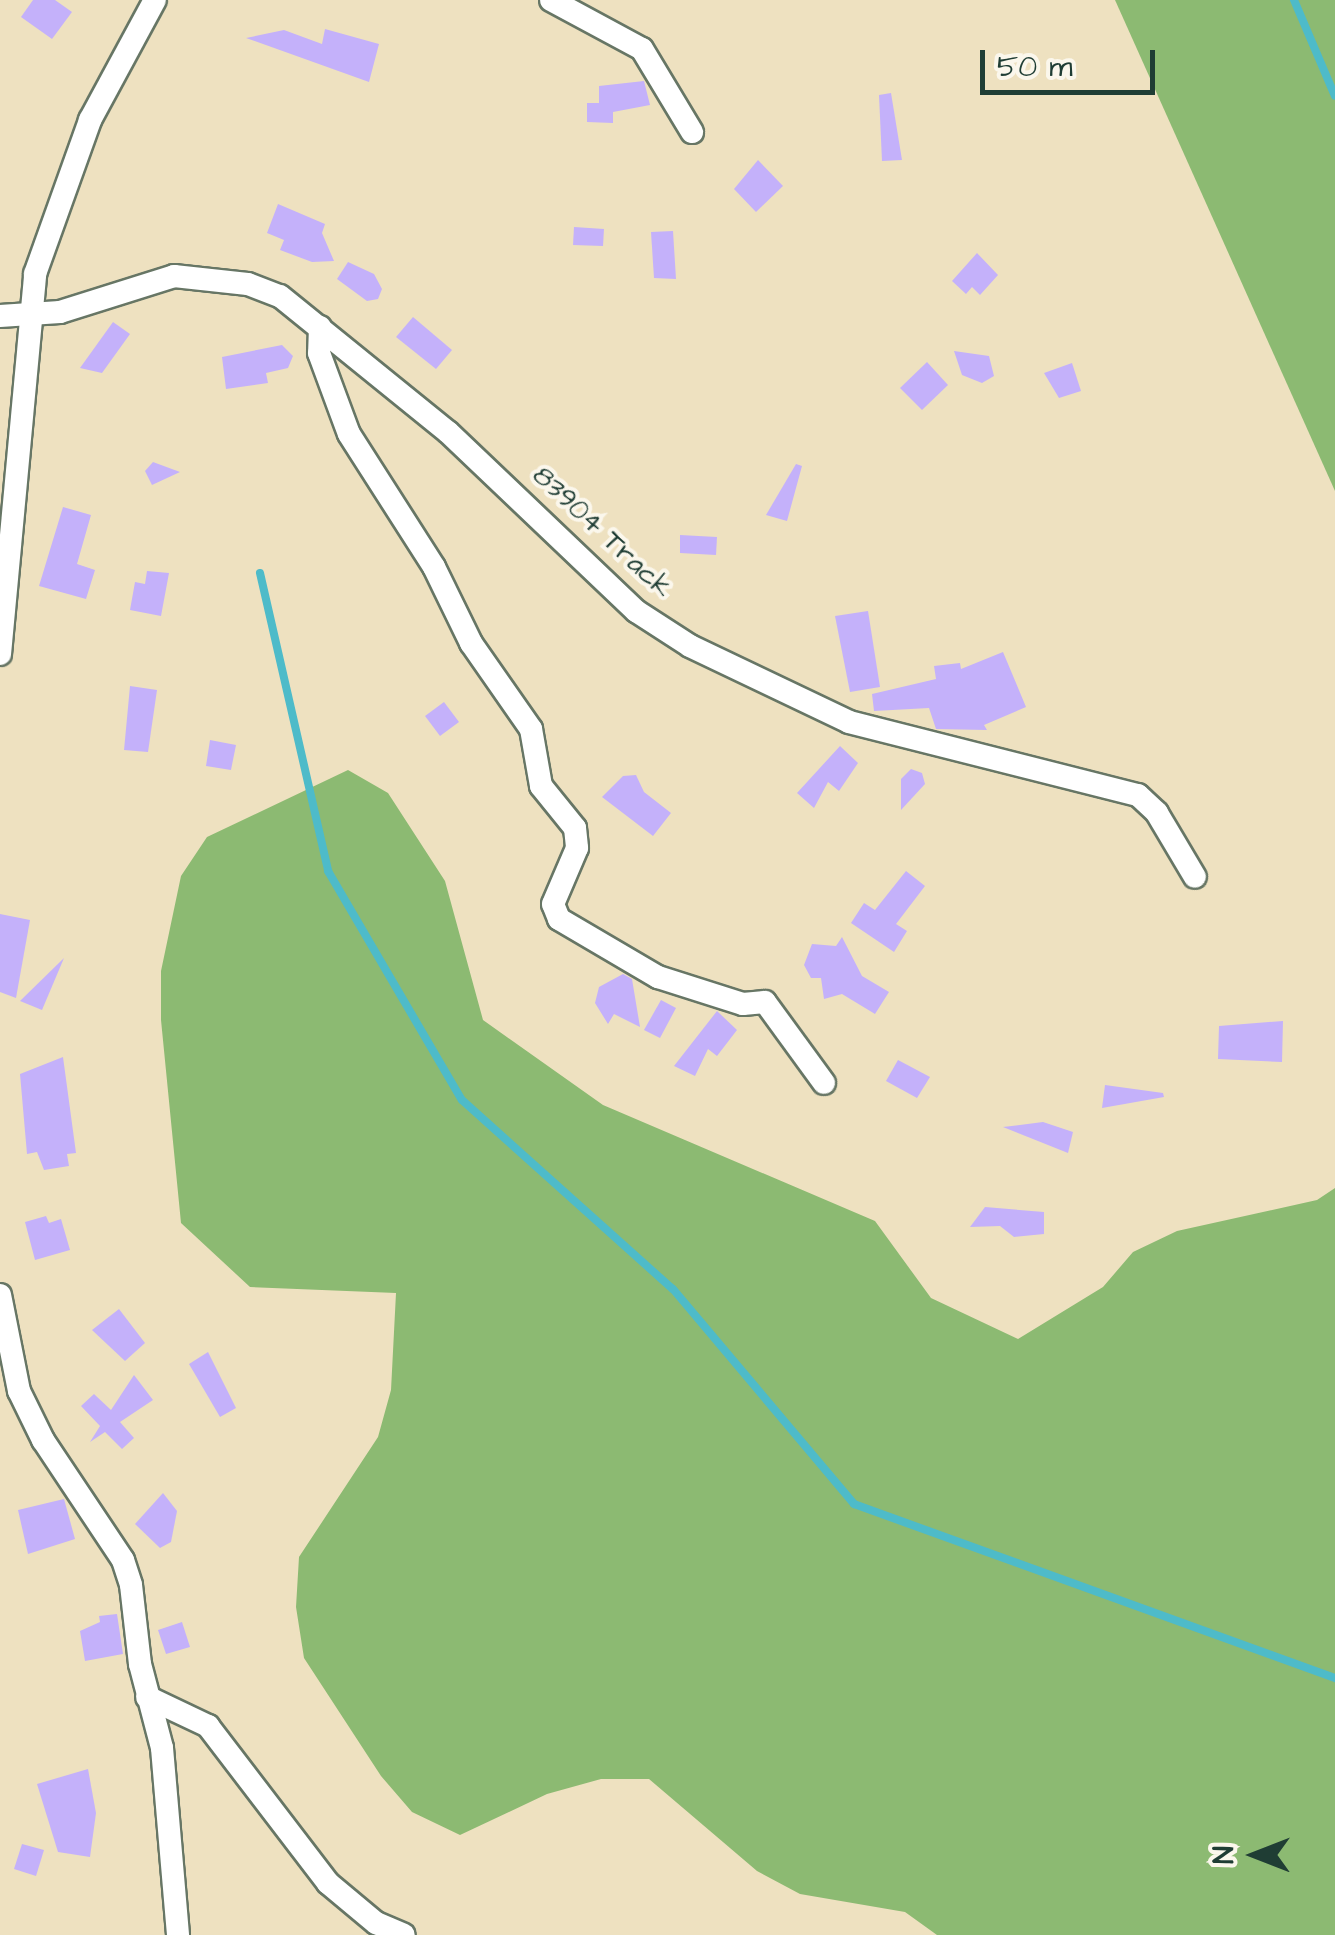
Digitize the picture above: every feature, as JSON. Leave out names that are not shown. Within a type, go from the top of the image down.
[{"type":"street","points":[[0,654],[28,316],[57,198],[155,0]]},
{"type":"street","points":[[551,0],[642,49],[692,132]]},
{"type":"street","name":"83904 Track","points":[[0,316],[60,312],[158,277],[197,276],[262,288],[320,328],[448,432],[636,611],[690,646],[849,722],[1138,795],[1156,813],[1196,878]]},
{"type":"street","points":[[320,328],[319,353],[349,434],[434,567],[470,642],[531,729],[541,786],[575,828],[577,848],[553,904],[559,919],[658,976],[743,1004],[765,1002],[824,1083]]},
{"type":"street","points":[[0,1295],[19,1391],[43,1440],[124,1560],[147,1697],[162,1748],[178,1935]]},
{"type":"street","points":[[147,1697],[208,1726],[328,1883],[376,1923],[404,1935]]},
{"type":"green space","points":[[1115,0],[1335,0],[1335,491]]},
{"type":"green space","points":[[348,770],[388,793],[445,881],[483,1020],[603,1105],[875,1221],[931,1298],[1018,1339],[1103,1287],[1133,1252],[1177,1231],[1317,1200],[1335,1188],[1335,1935],[937,1935],[905,1912],[800,1894],[757,1871],[649,1779],[601,1779],[547,1794],[460,1835],[412,1812],[381,1776],[304,1658],[296,1607],[299,1557],[378,1437],[391,1390],[396,1293],[250,1287],[181,1223],[161,1020],[161,971],[181,876],[207,837]]},
{"type":"building","points":[[33,0],[55,0],[72,12],[52,39],[21,17]]},
{"type":"building","points":[[325,29],[379,44],[369,82],[246,38],[284,30],[322,44]]},
{"type":"building","points":[[644,81],[650,105],[613,112],[613,123],[587,122],[587,103],[599,103],[599,86]]},
{"type":"building","points":[[891,93],[902,160],[882,161],[879,95]]},
{"type":"building","points":[[758,160],[783,186],[756,212],[734,189]]},
{"type":"building","points":[[278,204],[325,224],[322,233],[334,261],[312,262],[280,250],[284,240],[267,233]]},
{"type":"building","points":[[574,227],[604,229],[603,246],[573,245]]},
{"type":"building","points":[[673,231],[676,279],[654,278],[651,232]]},
{"type":"building","points":[[977,253],[998,275],[980,295],[972,287],[966,294],[952,281]]},
{"type":"building","points":[[348,262],[374,274],[382,289],[378,299],[367,301],[337,279]]},
{"type":"building","points":[[413,317],[452,350],[436,369],[396,337]]},
{"type":"building","points":[[113,322],[130,334],[102,373],[80,368]]},
{"type":"building","points":[[282,345],[293,356],[288,368],[266,373],[268,383],[226,389],[222,357]]},
{"type":"building","points":[[954,351],[989,356],[994,376],[982,383],[962,375]]},
{"type":"building","points":[[927,362],[948,385],[922,410],[900,388]]},
{"type":"building","points":[[1072,363],[1081,391],[1059,398],[1044,373]]},
{"type":"building","points":[[153,462],[180,472],[152,485],[145,471]]},
{"type":"building","points":[[796,464],[802,466],[787,521],[766,515]]},
{"type":"building","points":[[63,507],[91,515],[77,564],[95,570],[86,599],[39,586]]},
{"type":"building","points":[[680,535],[717,537],[716,555],[680,553]]},
{"type":"building","points":[[147,571],[169,573],[161,616],[130,610],[135,582],[145,584]]},
{"type":"building","points":[[868,611],[880,687],[850,692],[835,616]]},
{"type":"building","points":[[1003,652],[1026,707],[984,725],[987,730],[936,729],[929,708],[874,711],[872,694],[936,679],[934,666],[960,663],[961,669]]},
{"type":"building","points":[[130,686],[157,690],[148,752],[124,750]]},
{"type":"building","points":[[444,702],[459,722],[440,736],[425,716]]},
{"type":"building","points":[[210,740],[236,745],[231,770],[206,766]]},
{"type":"building","points":[[840,746],[858,763],[839,791],[828,782],[814,808],[797,793]]},
{"type":"building","points":[[911,769],[922,773],[925,784],[901,810],[901,779]]},
{"type":"building","points":[[636,775],[644,792],[671,813],[653,836],[602,797],[623,776]]},
{"type":"building","points":[[906,871],[925,886],[896,924],[907,931],[894,952],[851,923],[864,903],[875,910]]},
{"type":"building","points":[[0,914],[30,920],[16,998],[0,992]]},
{"type":"building","points":[[842,937],[862,976],[889,992],[875,1014],[842,994],[824,999],[821,978],[811,978],[804,965],[812,944],[836,946]]},
{"type":"building","points":[[64,958],[42,1010],[20,1001]]},
{"type":"building","points":[[623,974],[632,979],[640,1027],[614,1014],[608,1024],[595,1003],[599,987]]},
{"type":"building","points":[[661,1000],[676,1008],[660,1038],[644,1030]]},
{"type":"building","points":[[717,1011],[737,1030],[717,1056],[708,1049],[695,1076],[674,1066]]},
{"type":"building","points":[[1283,1021],[1282,1062],[1218,1059],[1219,1026]]},
{"type":"building","points":[[63,1057],[76,1153],[67,1154],[69,1166],[44,1170],[37,1152],[27,1154],[20,1074]]},
{"type":"building","points":[[898,1060],[930,1077],[917,1098],[886,1081]]},
{"type":"building","points":[[1105,1085],[1163,1093],[1164,1097],[1102,1108]]},
{"type":"building","points":[[1043,1122],[1073,1132],[1068,1153],[1003,1127]]},
{"type":"building","points":[[985,1207],[1044,1212],[1044,1234],[1014,1237],[1000,1226],[970,1227]]},
{"type":"building","points":[[46,1216],[49,1223],[61,1219],[70,1250],[35,1260],[25,1222]]},
{"type":"building","points":[[119,1309],[145,1343],[125,1361],[92,1330]]},
{"type":"building","points":[[208,1352],[236,1408],[220,1417],[189,1364]]},
{"type":"building","points":[[134,1375],[153,1400],[120,1422],[134,1438],[122,1449],[105,1432],[90,1442],[100,1426],[81,1406],[94,1394],[111,1410]]},
{"type":"building","points":[[163,1493],[177,1511],[171,1542],[160,1548],[135,1524]]},
{"type":"building","points":[[64,1499],[75,1539],[28,1554],[18,1510]]},
{"type":"building","points":[[117,1614],[123,1654],[85,1661],[80,1631],[100,1622],[99,1616]]},
{"type":"building","points":[[182,1622],[190,1647],[166,1654],[158,1630]]},
{"type":"building","points":[[88,1769],[96,1813],[90,1857],[58,1852],[37,1784]]},
{"type":"building","points":[[22,1844],[44,1850],[36,1876],[14,1869]]},
{"type":"waterway","points":[[1294,0],[1335,96]]},
{"type":"waterway","points":[[260,573],[328,871],[462,1100],[673,1289],[854,1504],[1335,1678]]}]
